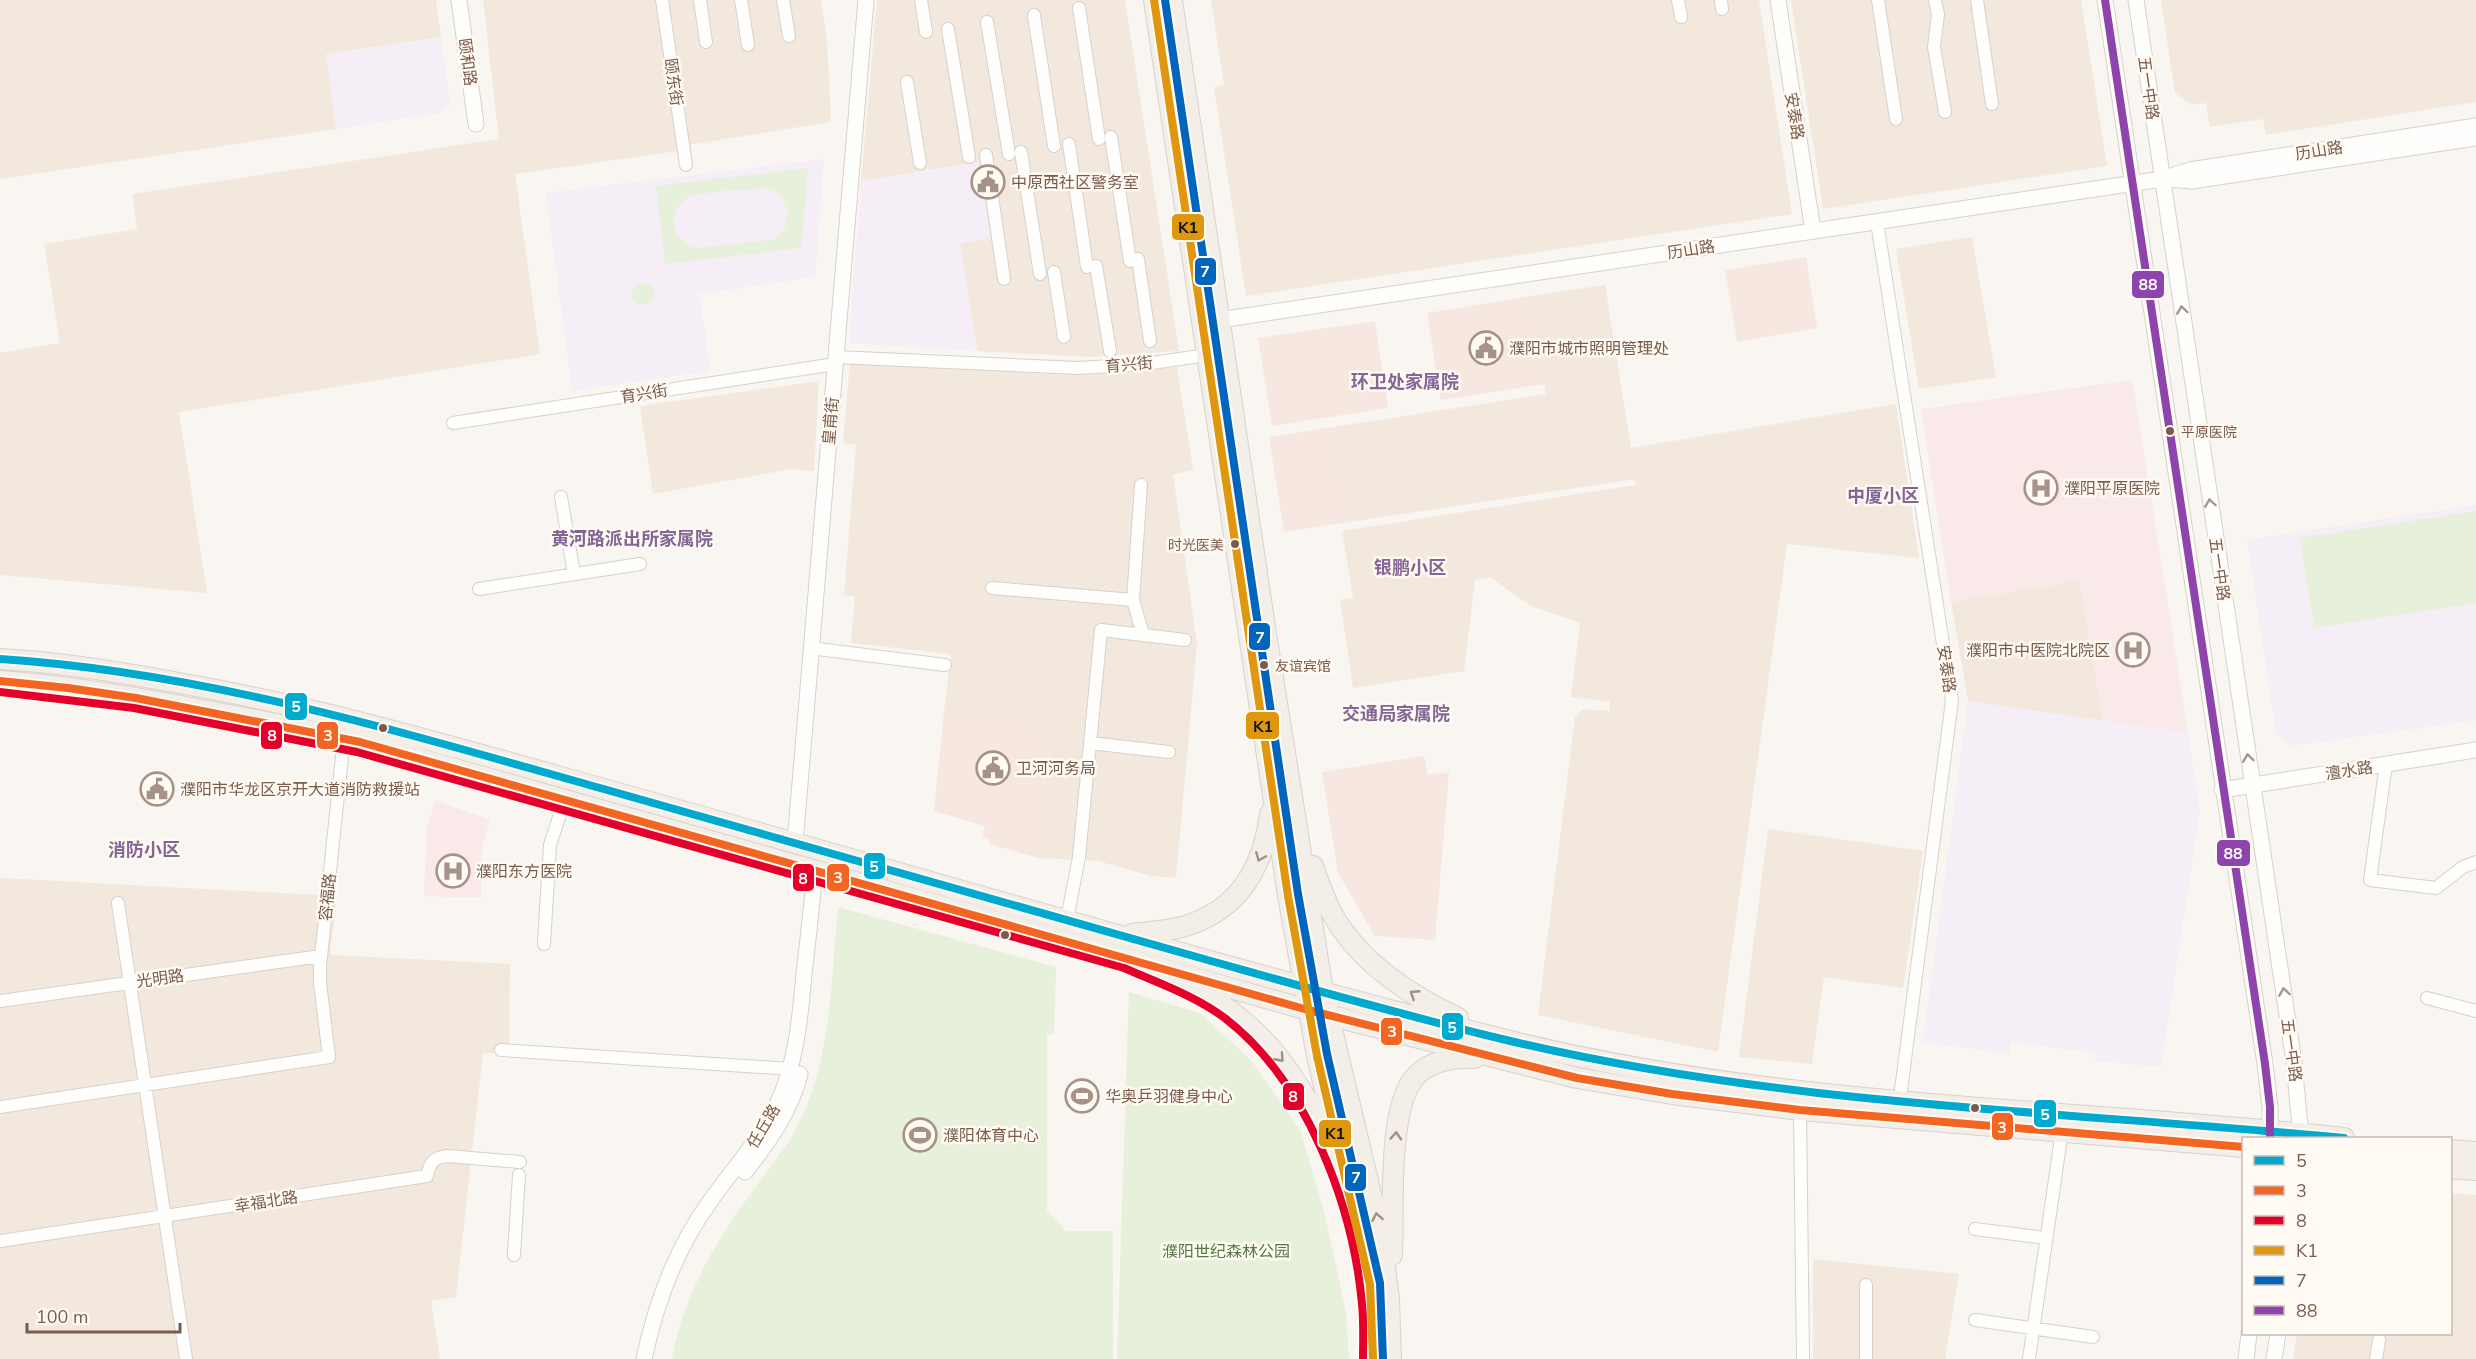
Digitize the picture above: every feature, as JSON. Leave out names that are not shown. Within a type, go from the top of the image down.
[{"type":"main road","points":[[1154,0],[1308,1010],[1370,1285],[1373,1359]]},
{"type":"main road","points":[[1172,0],[1287,767],[1323,991],[1374,1200],[1389,1299]]},
{"type":"main road","points":[[0,659],[38,661],[117,672],[217,690],[336,716],[487,756],[1323,991],[1590,1060],[1676,1076],[1839,1096],[1899,1109],[2062,1131],[2242,1147]]},
{"type":"main road","points":[[0,681],[36,683],[114,694],[344,738],[1329,1016],[1614,1085],[1800,1110],[1899,1109],[2322,1137]]},
{"type":"main road","points":[[1287,767],[1312,864],[1323,895],[1344,932],[1374,964],[1400,985],[1438,1009],[1504,1039]]},
{"type":"main road","points":[[1119,935],[1182,927],[1217,913],[1232,901],[1262,856],[1269,821],[1271,778]]},
{"type":"main road","points":[[1128,958],[1204,993],[1232,1011],[1258,1034],[1288,1067],[1302,1090],[1316,1115],[1348,1188]]},
{"type":"main road","points":[[1391,1359],[1389,1299],[1398,1116],[1406,1090],[1423,1070],[1434,1063],[1472,1058],[1528,1066]]},
{"type":"main road","points":[[2452,1150],[2476,1152]]},
{"type":"main road","points":[[2452,1168],[2476,1170]]},
{"type":"street","name":"颐和路","points":[[459,0],[476,124]]},
{"type":"street","name":"颐东街","points":[[662,0],[686,165]]},
{"type":"street","points":[[700,0],[706,42]]},
{"type":"street","points":[[741,0],[748,45]]},
{"type":"street","points":[[783,0],[789,36]]},
{"type":"street","name":"皇甫街","points":[[795,843],[866,0]]},
{"type":"street","points":[[921,0],[926,32]]},
{"type":"street","points":[[1678,0],[1681,17]]},
{"type":"street","name":"安泰路","points":[[1778,0],[1813,231]]},
{"type":"street","points":[[1878,0],[1896,119]]},
{"type":"street","points":[[1935,0],[1938,14],[1934,47],[1945,111]]},
{"type":"street","points":[[1977,0],[1992,104]]},
{"type":"street","name":"五一中路","points":[[2105,0],[2265,1064],[2271,1135]]},
{"type":"street","name":"五一中路","points":[[2136,0],[2294,1062],[2301,1136]]},
{"type":"street","points":[[1079,8],[1150,341]]},
{"type":"street","points":[[1034,15],[1054,146]]},
{"type":"street","points":[[987,22],[1040,274]]},
{"type":"street","points":[[948,29],[969,157]]},
{"type":"street","points":[[907,82],[920,163]]},
{"type":"street","name":"历山路","points":[[1219,320],[2163,179],[2190,170],[2476,126]]},
{"type":"street","name":"历山路","points":[[2163,179],[2192,181],[2476,138]]},
{"type":"street","points":[[1069,144],[1091,266],[1110,351]]},
{"type":"street","points":[[986,155],[1004,279]]},
{"type":"street","name":"安泰路","points":[[1877,222],[1952,701],[1899,1109]]},
{"type":"street","points":[[1054,272],[1064,337]]},
{"type":"street","name":"育兴街","points":[[453,423],[835,360],[1078,368],[1145,364],[1207,355]]},
{"type":"street","points":[[1141,485],[1134,600],[1143,635]]},
{"type":"street","points":[[561,497],[574,574]]},
{"type":"street","points":[[479,589],[640,564]]},
{"type":"street","points":[[992,588],[1134,600]]},
{"type":"street","points":[[1066,919],[1079,857],[1101,630],[1185,640]]},
{"type":"street","points":[[810,648],[945,664]]},
{"type":"street","name":"容福路","points":[[145,1085],[329,1057],[320,983],[321,956],[344,738]]},
{"type":"street","points":[[1090,743],[1169,752]]},
{"type":"street","name":"澶水路","points":[[2222,790],[2476,750]]},
{"type":"street","points":[[2386,764],[2370,880],[2436,888],[2463,867],[2476,862]]},
{"type":"street","points":[[544,944],[550,845],[565,799]]},
{"type":"street","name":"任丘路","points":[[644,1359],[656,1311],[669,1274],[687,1236],[759,1137],[776,1106],[790,1069],[798,1036],[820,871]]},
{"type":"street","name":"任丘路","points":[[654,1359],[665,1313],[677,1278],[695,1241],[717,1208],[768,1143],[785,1112],[799,1078],[808,1038],[820,871]]},
{"type":"street","points":[[118,903],[186,1359]]},
{"type":"street","name":"光明路","points":[[0,1001],[321,956]]},
{"type":"street","points":[[2427,998],[2476,1011]]},
{"type":"street","points":[[501,1050],[790,1069]]},
{"type":"street","points":[[0,1107],[145,1085]]},
{"type":"street","points":[[1800,1110],[1803,1359]]},
{"type":"street","points":[[2029,1359],[2062,1131]]},
{"type":"street","name":"幸福北路","points":[[0,1241],[427,1176],[430,1164],[435,1157],[520,1162]]},
{"type":"street","points":[[514,1255],[519,1175]]},
{"type":"street","points":[[1975,1229],[2046,1238]]},
{"type":"street","points":[[1866,1285],[1866,1359]]},
{"type":"street","points":[[1975,1320],[2093,1338]]},
{"type":"street","points":[[2246,1359],[2250,1335]]},
{"type":"street","points":[[2274,1359],[2278,1335]]},
{"type":"street","points":[[2376,1359],[2379,1340]]},
{"type":"shaded area","points":[[0,0],[436,0],[441,37],[326,54],[336,129],[0,179]]},
{"type":"shaded area","points":[[483,0],[657,0],[678,151],[515,174],[540,354],[179,412],[207,593],[0,575],[0,353],[60,343],[44,244],[137,229],[132,194],[499,139]]},
{"type":"shaded area","points":[[667,0],[821,0],[827,40],[831,122],[688,145]]},
{"type":"shaded area","points":[[877,0],[1125,0],[1179,351],[1091,357],[977,351],[960,244],[979,162],[861,181]]},
{"type":"shaded area","points":[[1211,0],[1759,0],[1792,214],[1246,296],[1214,87],[1224,85]]},
{"type":"shaded area","points":[[1791,0],[2081,0],[2107,166],[1823,209]]},
{"type":"shaded area","points":[[2161,0],[2476,0],[2476,102],[2266,135],[2263,119],[2210,127],[2206,103],[2191,105],[2175,93]]},
{"type":"shaded area","points":[[441,37],[450,104],[440,113],[336,129],[326,54]]},
{"type":"shaded area","points":[[824,159],[815,277],[700,294],[710,371],[572,391],[546,193]]},
{"type":"shaded area","points":[[979,162],[991,238],[960,244],[977,351],[849,343],[861,181]]},
{"type":"shaded area","points":[[1972,237],[1996,377],[1919,389],[1896,249]]},
{"type":"shaded area","points":[[1806,257],[1817,328],[1737,342],[1725,270]]},
{"type":"shaded area","points":[[1605,285],[1631,448],[1896,404],[1919,558],[1787,544],[1718,1052],[1538,1015],[1575,717],[1583,709],[1610,711],[1610,702],[1571,697],[1580,623],[1531,606],[1490,577],[1475,580],[1464,671],[1353,688],[1340,600],[1353,598],[1342,531],[1636,485],[1635,479],[1349,522],[1334,427],[1546,394],[1532,296]]},
{"type":"shaded area","name":"濮阳市城市照明管理处","points":[[1532,296],[1545,384],[1441,400],[1427,313]]},
{"type":"shaded area","points":[[1375,321],[1388,408],[1272,426],[1258,338]]},
{"type":"shaded area","points":[[850,362],[1063,375],[1124,373],[1177,367],[1193,470],[1173,474],[1197,644],[1176,878],[1151,876],[1098,861],[1038,858],[1052,724],[944,712],[951,654],[851,643],[855,596],[844,595],[856,445],[843,443]]},
{"type":"shaded area","name":"濮阳平原医院","points":[[2132,380],[2188,733],[2103,721],[2080,580],[1951,602],[1921,409]]},
{"type":"shaded area","points":[[819,381],[814,471],[791,469],[653,494],[640,406]]},
{"type":"shaded area","points":[[1334,427],[1349,522],[1284,532],[1269,437]]},
{"type":"shaded area","points":[[2476,505],[2476,720],[2292,746],[2276,733],[2247,540]]},
{"type":"shaded area","points":[[2080,580],[2103,721],[1968,701],[1951,602]]},
{"type":"shaded area","points":[[1968,701],[2188,733],[2200,811],[2161,1067],[2095,1061],[2096,1053],[2011,1042],[2009,1054],[1923,1042]]},
{"type":"shaded area","name":"卫河河务局","points":[[944,712],[1052,724],[1038,858],[989,844],[990,839],[982,837],[985,826],[934,811]]},
{"type":"shaded area","points":[[1424,756],[1428,775],[1449,772],[1435,940],[1375,936],[1338,873],[1322,772]]},
{"type":"shaded area","name":"濮阳东方医院","points":[[435,800],[490,820],[482,846],[481,898],[424,896],[427,829]]},
{"type":"shaded area","points":[[1768,829],[1923,851],[1903,988],[1824,977],[1812,1064],[1739,1057]]},
{"type":"shaded area","points":[[0,878],[337,896],[330,955],[510,964],[509,1053],[483,1053],[456,1297],[431,1301],[440,1359],[0,1359]]},
{"type":"shaded area","points":[[2452,1193],[2476,1195],[2476,1359],[2293,1359],[2297,1335],[2452,1335]]},
{"type":"shaded area","points":[[1813,1259],[1959,1274],[1945,1359],[1813,1359]]},
{"type":"green space","points":[[808,168],[801,248],[665,264],[656,186]],"holes":[[[766,188],[778,193],[788,210],[785,228],[772,240],[696,248],[682,240],[675,230],[676,210],[687,198],[713,192]]]},
{"type":"green space","points":[[643,283],[651,286],[654,294],[651,302],[643,305],[635,302],[632,294],[635,286]]},
{"type":"green space","points":[[2476,511],[2476,603],[2314,628],[2300,538]]},
{"type":"green space","name":"濮阳体育中心","points":[[838,907],[1056,967],[1054,1034],[1047,1034],[1047,1211],[1066,1231],[1113,1231],[1113,1359],[672,1359],[684,1315],[701,1273],[723,1234],[787,1144],[809,1099],[824,1046]]},
{"type":"green space","name":"濮阳世纪森林公园","points":[[1129,992],[1200,1013],[1251,1060],[1300,1130],[1324,1211],[1346,1312],[1349,1359],[1117,1359]]},
{"type":"transit line","name":"K1","points":[[1154,0],[1288,896],[1317,1056],[1370,1285],[1373,1359]]},
{"type":"transit line","name":"7","points":[[1165,0],[1298,894],[1327,1054],[1380,1283],[1383,1359]]},
{"type":"transit line","name":"88","points":[[2105,0],[2265,1064],[2270,1107],[2270,1137]]},
{"type":"transit line","name":"5","points":[[0,659],[76,666],[152,677],[228,691],[378,726],[1355,1001],[1506,1040],[1609,1062],[1818,1093],[1923,1104],[2332,1137]]},
{"type":"transit line","name":"3","points":[[0,681],[136,698],[360,742],[1308,1010],[1577,1078],[1672,1094],[1800,1110],[2242,1147]]},
{"type":"transit line","name":"8","points":[[0,692],[134,708],[357,752],[1124,968],[1190,997],[1226,1019],[1255,1045],[1280,1076],[1321,1148],[1336,1187],[1357,1266],[1363,1311],[1363,1359]]},
{"type":"place","name":"中原西社区警务室","points":[[988,182]]},
{"type":"place","name":"濮阳市城市照明管理处","points":[[1486,348]]},
{"type":"place","name":"平原医院","points":[[2170,431]]},
{"type":"place","name":"濮阳平原医院","points":[[2041,488]]},
{"type":"place","name":"时光医美","points":[[1235,544]]},
{"type":"place","name":"濮阳市中医院北院区","points":[[2133,650]]},
{"type":"place","name":"友谊宾馆","points":[[1264,665]]},
{"type":"place","name":"卫河河务局","points":[[993,768]]},
{"type":"place","name":"濮阳市华龙区京开大道消防救援站","points":[[157,789]]},
{"type":"place","name":"濮阳东方医院","points":[[453,871]]},
{"type":"place","name":"华奥乒羽健身中心","points":[[1082,1096]]},
{"type":"place","name":"濮阳体育中心","points":[[920,1135]]},
{"type":"district","name":"环卫处家属院","points":[[1405,382]]},
{"type":"district","name":"中厦小区","points":[[1883,496]]},
{"type":"district","name":"黄河路派出所家属院","points":[[632,539]]},
{"type":"district","name":"银鹏小区","points":[[1410,568]]},
{"type":"district","name":"交通局家属院","points":[[1396,714]]},
{"type":"district","name":"消防小区","points":[[144,850]]}]
